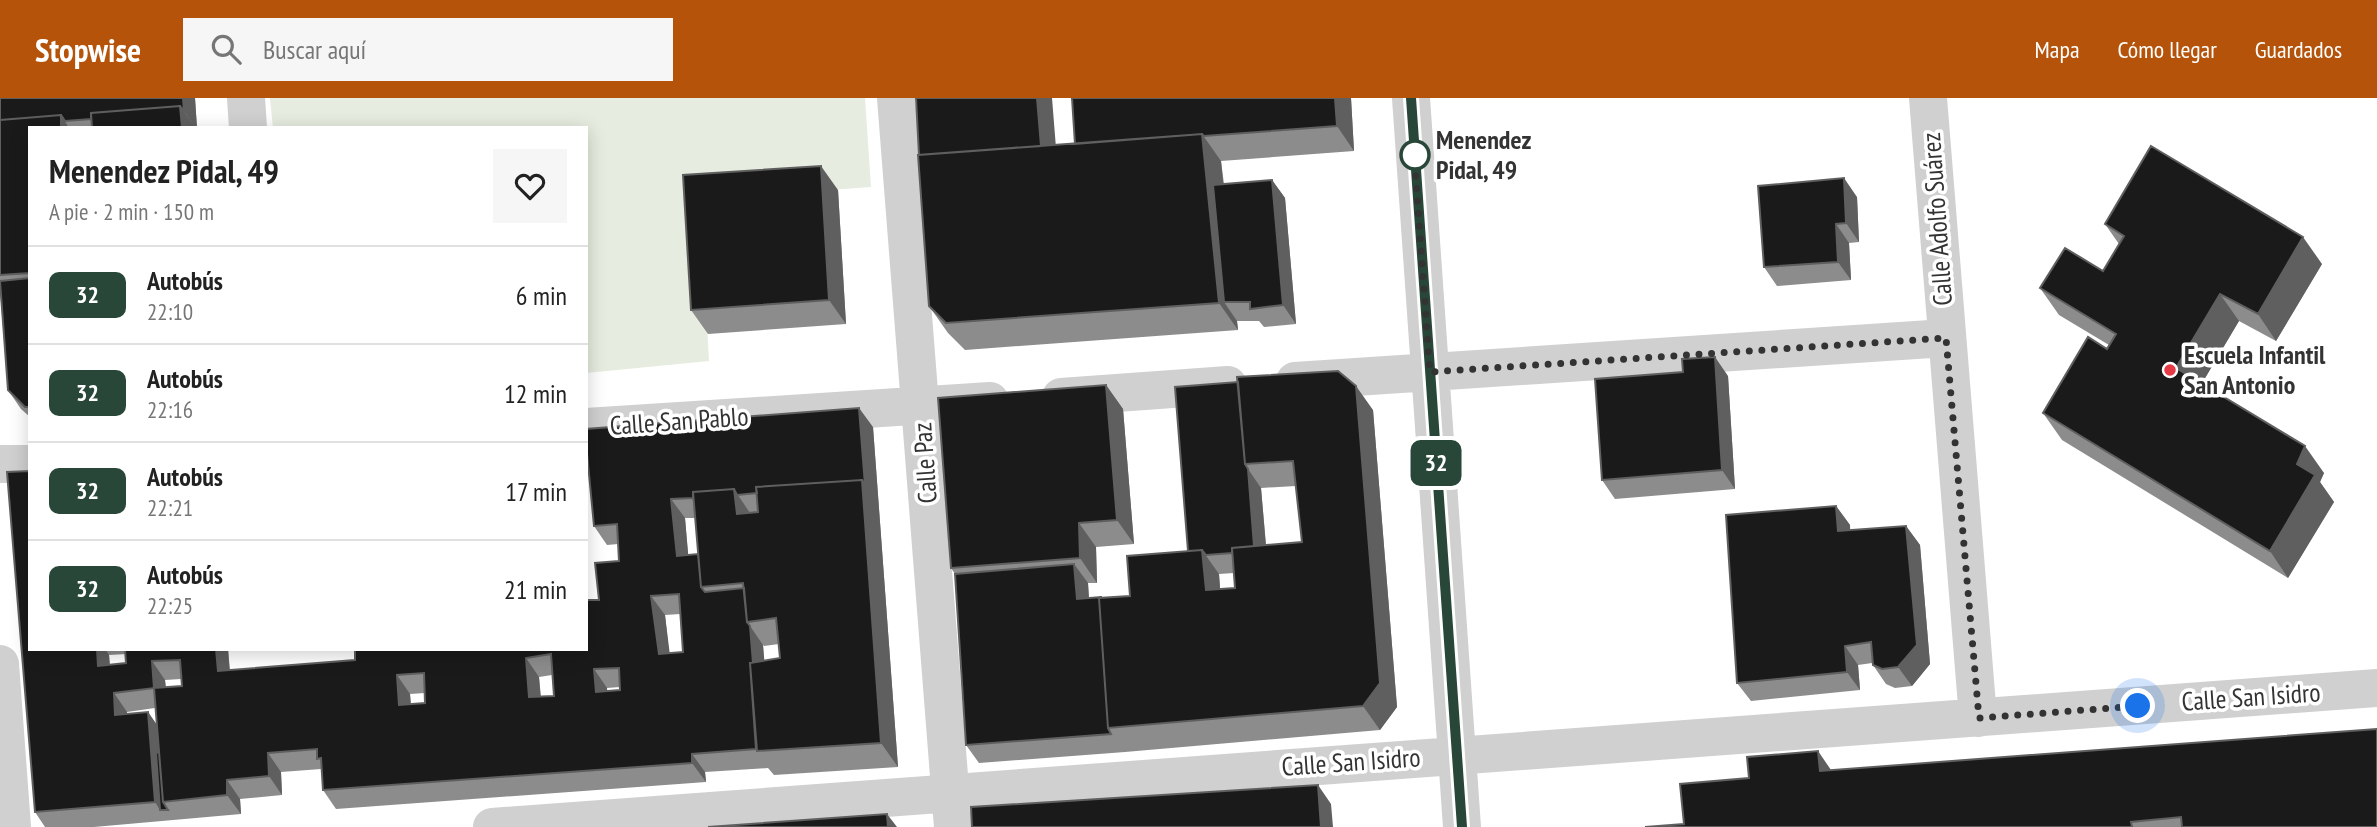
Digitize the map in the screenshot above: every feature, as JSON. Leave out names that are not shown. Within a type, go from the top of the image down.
[{"type":"street","points":[[246,98],[248,126]]},
{"type":"street","name":"Calle Paz","points":[[897,98],[951,809]]},
{"type":"street","points":[[1410,98],[1462,827]]},
{"type":"street","name":"Calle Adolfo Suárez","points":[[1928,98],[1979,718]]},
{"type":"street","name":"Calle San Pablo","points":[[588,427],[1946,338]]},
{"type":"street","points":[[0,464],[28,464]]},
{"type":"street","points":[[0,664],[12,827]]},
{"type":"street","name":"Calle San Isidro","points":[[492,827],[951,809],[1457,755],[2377,688]]},
{"type":"shaded area","points":[[270,98],[865,98],[871,187],[700,199],[709,361],[588,373],[588,126],[273,126]]},
{"type":"building","points":[[0,98],[183,98],[184,111],[180,106],[91,113],[91,119],[65,121],[61,115],[0,120]]},
{"type":"building","points":[[916,98],[1037,98],[1041,146],[919,155]]},
{"type":"building","points":[[1072,98],[1335,98],[1337,126],[1075,144]]},
{"type":"building","points":[[180,106],[182,126],[92,126],[91,113]]},
{"type":"building","points":[[61,115],[61,126],[28,126],[28,273],[0,275],[0,120]]},
{"type":"building","points":[[1202,134],[1219,303],[946,323],[929,306],[918,155]]},
{"type":"building","name":"Escuela Infantil San Antonio","points":[[2151,146],[2303,237],[2258,314],[2220,294],[2176,368],[2305,446],[2297,464],[2315,475],[2270,551],[2043,413],[2088,337],[2107,349],[2116,334],[2040,288],[2065,248],[2103,271],[2124,236],[2105,224]]},
{"type":"building","points":[[821,166],[829,300],[691,310],[683,175]]},
{"type":"building","points":[[1844,178],[1846,223],[1836,224],[1838,262],[1764,267],[1758,186]]},
{"type":"building","points":[[1272,180],[1283,305],[1250,309],[1250,302],[1224,302],[1213,185]]},
{"type":"building","points":[[28,278],[28,407],[8,390],[0,281]]},
{"type":"building","points":[[1715,357],[1722,470],[1602,480],[1595,379],[1683,372],[1682,359]]},
{"type":"building","points":[[1338,371],[1356,386],[1380,683],[1363,706],[1108,728],[1099,598],[1130,596],[1127,556],[1202,550],[1206,590],[1235,588],[1232,548],[1302,542],[1293,461],[1245,464],[1237,377]]},
{"type":"building","points":[[1238,382],[1254,546],[1232,548],[1232,553],[1206,555],[1202,550],[1188,551],[1175,387]]},
{"type":"building","points":[[1106,385],[1117,520],[1079,523],[1080,558],[951,568],[938,398]]},
{"type":"building","points":[[859,408],[865,485],[862,480],[756,487],[757,493],[737,495],[734,489],[693,492],[693,498],[671,499],[677,556],[698,554],[701,587],[705,592],[744,588],[753,663],[750,663],[756,749],[692,754],[692,763],[323,790],[321,758],[317,759],[317,749],[268,753],[269,776],[227,780],[227,795],[163,802],[154,688],[114,693],[115,715],[148,712],[155,802],[35,812],[7,472],[28,471],[28,651],[97,651],[98,666],[126,663],[125,651],[216,651],[218,671],[355,660],[355,651],[588,651],[588,600],[599,600],[595,563],[619,561],[617,524],[594,526],[588,464],[588,429]],"holes":[[[679,594],[683,652],[659,654],[651,596]],[[551,654],[554,696],[529,697],[526,658]],[[180,660],[182,686],[154,688],[152,661]],[[619,668],[620,690],[596,692],[594,669]],[[424,673],[425,703],[399,705],[397,675]]]},
{"type":"building","points":[[862,480],[881,743],[757,751],[750,663],[780,658],[776,618],[747,622],[743,583],[701,587],[693,492],[734,489],[737,514],[758,512],[756,487]]},
{"type":"building","points":[[1836,506],[1838,531],[1906,526],[1917,645],[1898,667],[1882,669],[1873,665],[1871,642],[1845,646],[1847,672],[1737,683],[1726,515]]},
{"type":"building","points":[[1074,564],[1077,599],[1102,597],[1099,598],[1108,728],[1111,734],[966,745],[955,574]]},
{"type":"building","points":[[2377,729],[2377,827],[2182,827],[2181,817],[2131,822],[2132,827],[1645,827],[1684,824],[1680,784],[1749,778],[1747,757],[1818,751],[1820,771]]},
{"type":"building","points":[[159,752],[163,802],[168,810],[160,810],[156,753]]},
{"type":"building","points":[[1318,785],[1321,827],[972,827],[971,807]]},
{"type":"building","points":[[887,814],[888,827],[708,827]]},
{"type":"bus line","name":"32","points":[[1411,98],[1462,827]]},
{"type":"place","name":"Menendez Pidal, 49","points":[[1415,155]]},
{"type":"place","name":"Escuela Infantil San Antonio","points":[[2170,370]]},
{"type":"route","points":[[1415,155],[1414,153],[1430,372],[1946,338],[1979,718],[2138,706]]}]
